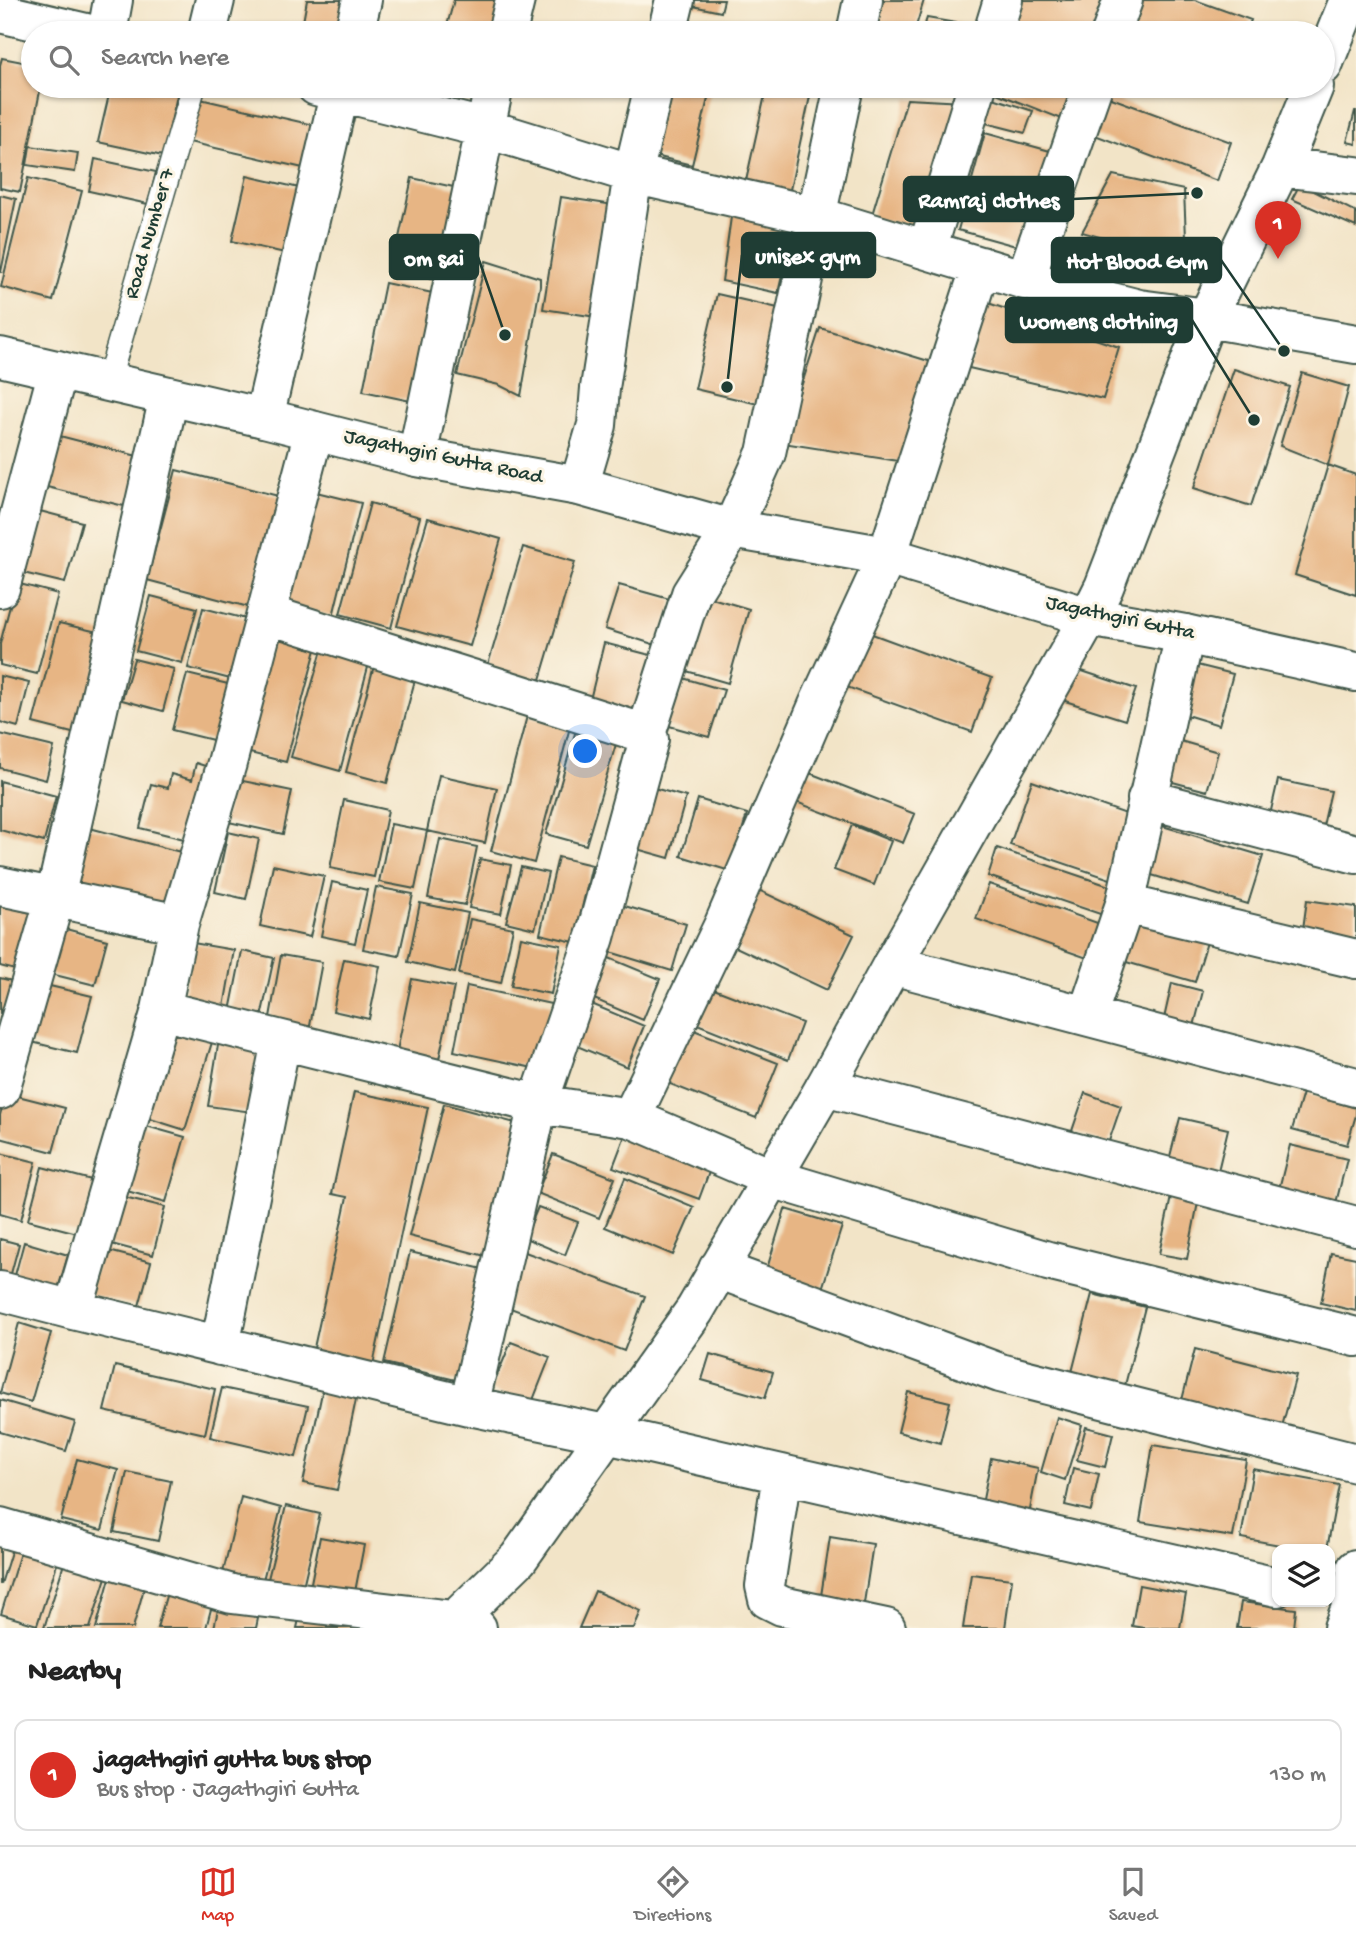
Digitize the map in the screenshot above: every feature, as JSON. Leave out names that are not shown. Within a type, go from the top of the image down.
[{"type":"street","points":[[109,21],[113,0]]},
{"type":"street","points":[[210,21],[215,0]]},
{"type":"street","points":[[357,21],[362,0]]},
{"type":"street","points":[[510,21],[515,0]]},
{"type":"street","points":[[670,21],[676,0]]},
{"type":"street","points":[[859,21],[863,0]]},
{"type":"street","points":[[997,21],[1003,0]]},
{"type":"street","points":[[1115,21],[1123,0]]},
{"type":"street","points":[[1335,35],[1349,0]]},
{"type":"street","points":[[2,13],[36,21]]},
{"type":"street","points":[[264,418],[330,98]]},
{"type":"street","points":[[370,98],[484,128],[633,174],[816,216],[1025,280],[1139,309],[1356,344]]},
{"type":"street","points":[[417,457],[491,98]]},
{"type":"street","points":[[579,486],[597,425],[600,388],[633,174],[651,98]]},
{"type":"street","points":[[646,734],[691,594],[732,529],[766,453],[841,98]]},
{"type":"street","points":[[927,250],[973,98]]},
{"type":"street","points":[[1025,280],[1089,98]]},
{"type":"street","points":[[0,1527],[232,1594],[459,1625],[518,1559],[695,1310],[825,1087],[1089,617],[1104,587],[1207,318],[1281,167],[1309,98]]},
{"type":"street","points":[[1281,167],[1356,176]]},
{"type":"street","points":[[631,1118],[724,924],[819,703],[887,556],[981,266]]},
{"type":"street","name":"Jagathgiri Gutta Road","points":[[0,357],[264,418],[417,457],[579,486],[732,529],[887,556]]},
{"type":"street","points":[[0,588],[58,370]]},
{"type":"street","points":[[0,1090],[55,898],[169,397]]},
{"type":"street","points":[[72,1310],[161,1010],[179,924],[227,763],[314,431]]},
{"type":"street","name":"Jagathgiri Gutta","points":[[887,556],[1089,617],[1185,634],[1356,673]]},
{"type":"street","points":[[266,614],[646,734],[649,739],[595,937],[538,1104],[470,1406]]},
{"type":"street","points":[[1087,1016],[1125,904],[1185,634]]},
{"type":"street","points":[[1147,799],[1356,853]]},
{"type":"street","points":[[0,886],[179,924]]},
{"type":"street","points":[[1125,904],[1356,958]]},
{"type":"street","points":[[892,964],[1356,1087]]},
{"type":"street","points":[[161,1010],[538,1104],[631,1118],[771,1178],[1048,1261],[1356,1337]]},
{"type":"street","points":[[220,1346],[281,1041]]},
{"type":"street","points":[[825,1087],[1356,1226]]},
{"type":"street","points":[[718,1269],[1000,1373],[1356,1464]]},
{"type":"street","points":[[0,1291],[470,1406],[606,1434],[1272,1586]]},
{"type":"street","points":[[782,1474],[765,1586],[768,1599],[782,1606],[886,1628]]},
{"type":"lane","name":"Road Number 7","points":[[108,382],[191,98]]},
{"type":"building","points":[[307,0],[348,0],[344,21],[303,21]]},
{"type":"building","points":[[454,0],[510,0],[504,21],[448,21]]},
{"type":"building","points":[[689,0],[724,0],[721,12],[688,5]]},
{"type":"building","points":[[871,0],[924,0],[918,21],[864,21]]},
{"type":"building","points":[[1014,0],[1103,0],[1096,21],[1009,21]]},
{"type":"building","points":[[1124,0],[1195,0],[1251,20],[1251,21],[1118,21]]},
{"type":"building","points":[[2,58],[21,62],[21,98],[39,98],[20,192],[0,188]]},
{"type":"building","points":[[108,98],[176,98],[163,156],[98,142]]},
{"type":"building","points":[[660,98],[708,98],[692,165],[647,154]]},
{"type":"building","points":[[764,98],[810,98],[788,199],[744,190]]},
{"type":"building","points":[[990,98],[1033,111],[1025,133],[982,122]]},
{"type":"building","points":[[1009,98],[1072,98],[1062,119]]},
{"type":"building","points":[[1105,98],[1111,98],[1231,142],[1217,181],[1092,134]]},
{"type":"building","points":[[200,99],[322,127],[312,170],[189,142]]},
{"type":"building","points":[[907,99],[964,102],[928,230],[871,218]]},
{"type":"building","points":[[1356,111],[1356,144],[1347,142]]},
{"type":"building","points":[[985,133],[1050,151],[1023,248],[958,230]]},
{"type":"building","points":[[30,146],[78,153],[75,172],[27,165]]},
{"type":"building","points":[[95,159],[156,172],[148,204],[89,191]]},
{"type":"building","points":[[1113,175],[1184,190],[1187,262],[1082,232]]},
{"type":"building","points":[[247,176],[308,190],[294,255],[232,241]]},
{"type":"building","points":[[28,178],[82,191],[53,301],[1,287]]},
{"type":"building","points":[[412,178],[463,189],[442,281],[392,270]]},
{"type":"building","points":[[1300,184],[1356,212],[1356,227],[1292,199]]},
{"type":"building","points":[[0,195],[16,199],[1,272],[0,272]]},
{"type":"building","points":[[561,197],[614,205],[597,317],[543,309]]},
{"type":"building","points":[[732,210],[795,219],[778,293],[722,281]]},
{"type":"building","points":[[486,261],[540,278],[521,396],[499,385],[457,375]]},
{"type":"building","points":[[385,283],[442,295],[420,403],[363,391]]},
{"type":"building","points":[[717,294],[778,308],[758,404],[695,389]]},
{"type":"building","points":[[988,303],[1119,347],[1103,399],[969,368]]},
{"type":"building","points":[[820,328],[935,363],[904,462],[783,443]]},
{"type":"building","points":[[1234,369],[1290,387],[1251,506],[1194,488]]},
{"type":"building","points":[[1302,373],[1349,387],[1328,465],[1280,446]]},
{"type":"building","points":[[56,435],[141,457],[128,507],[43,486]]},
{"type":"building","points":[[1328,465],[1356,475],[1356,595],[1295,575]]},
{"type":"building","points":[[176,470],[286,498],[256,609],[147,580]]},
{"type":"building","points":[[304,489],[361,503],[333,616],[276,602]]},
{"type":"building","points":[[370,503],[420,517],[391,628],[340,614]]},
{"type":"building","points":[[36,510],[82,522],[65,583],[19,572]]},
{"type":"building","points":[[428,518],[501,539],[470,646],[397,626]]},
{"type":"building","points":[[523,547],[575,562],[539,683],[487,668]]},
{"type":"building","points":[[16,583],[58,594],[37,674],[0,665],[0,644]]},
{"type":"building","points":[[619,585],[673,600],[659,646],[605,629]]},
{"type":"building","points":[[698,594],[749,609],[728,683],[676,668]]},
{"type":"building","points":[[151,596],[197,608],[182,663],[136,651]]},
{"type":"building","points":[[203,608],[250,620],[234,680],[188,668]]},
{"type":"building","points":[[59,623],[106,634],[80,735],[33,723]]},
{"type":"building","points":[[274,630],[318,642],[286,762],[242,751]]},
{"type":"building","points":[[864,631],[992,678],[972,732],[844,686]]},
{"type":"building","points":[[324,643],[371,656],[340,771],[291,757]]},
{"type":"building","points":[[604,643],[654,656],[638,720],[588,708]]},
{"type":"building","points":[[376,658],[418,669],[387,783],[346,772]]},
{"type":"building","points":[[134,659],[174,669],[163,711],[122,700]]},
{"type":"building","points":[[1197,665],[1233,674],[1219,725],[1183,714]]},
{"type":"building","points":[[1073,668],[1136,689],[1125,720],[1062,700]]},
{"type":"building","points":[[187,674],[232,685],[217,741],[172,730]]},
{"type":"building","points":[[0,676],[29,683],[18,727],[0,722]]},
{"type":"building","points":[[676,676],[724,690],[709,737],[662,724]]},
{"type":"building","points":[[527,716],[570,727],[534,863],[491,851]]},
{"type":"building","points":[[578,723],[619,734],[586,845],[546,834]]},
{"type":"building","points":[[0,734],[54,747],[46,780],[0,768]]},
{"type":"building","points":[[1177,740],[1218,752],[1207,791],[1165,780]]},
{"type":"building","points":[[196,763],[211,768],[192,841],[140,828],[151,784],[168,788],[171,774],[192,780]]},
{"type":"building","points":[[807,772],[915,814],[903,843],[796,802]]},
{"type":"building","points":[[439,775],[497,788],[485,843],[427,831]]},
{"type":"building","points":[[233,779],[292,791],[283,834],[224,821]]},
{"type":"building","points":[[1278,780],[1331,791],[1320,839],[1267,828]]},
{"type":"building","points":[[0,781],[56,796],[44,842],[0,830]]},
{"type":"building","points":[[1032,781],[1135,817],[1113,880],[1010,845]]},
{"type":"building","points":[[643,785],[686,797],[669,858],[626,846]]},
{"type":"building","points":[[698,799],[747,814],[730,871],[681,856]]},
{"type":"building","points":[[344,800],[388,810],[374,877],[330,868]]},
{"type":"building","points":[[391,824],[427,831],[415,889],[379,882]]},
{"type":"building","points":[[852,825],[891,841],[874,885],[834,870]]},
{"type":"building","points":[[1159,825],[1263,856],[1248,904],[1145,873]]},
{"type":"building","points":[[82,826],[188,854],[173,914],[67,887]]},
{"type":"building","points":[[228,832],[259,839],[246,899],[215,892]]},
{"type":"building","points":[[440,839],[477,847],[465,905],[428,898]]},
{"type":"building","points":[[997,848],[1115,888],[1106,916],[988,876]]},
{"type":"building","points":[[558,857],[592,865],[574,942],[540,934]]},
{"type":"building","points":[[480,859],[511,865],[501,914],[469,908]]},
{"type":"building","points":[[273,865],[324,876],[310,937],[260,926]]},
{"type":"building","points":[[521,867],[548,873],[535,929],[506,922]]},
{"type":"building","points":[[332,882],[367,890],[355,943],[321,936]]},
{"type":"building","points":[[746,884],[854,935],[827,990],[719,939]]},
{"type":"building","points":[[989,884],[1103,925],[1090,959],[976,919]]},
{"type":"building","points":[[376,887],[413,894],[399,956],[363,949]]},
{"type":"building","points":[[1307,900],[1356,907],[1356,942],[1302,936]]},
{"type":"building","points":[[611,902],[686,924],[672,971],[597,948]]},
{"type":"building","points":[[420,903],[468,913],[455,973],[408,962]]},
{"type":"building","points":[[0,905],[31,913],[15,970],[0,966]]},
{"type":"building","points":[[470,919],[513,928],[501,983],[459,974]]},
{"type":"building","points":[[1128,919],[1207,942],[1195,982],[1116,959]]},
{"type":"building","points":[[51,925],[107,940],[95,985],[39,971]]},
{"type":"building","points":[[521,937],[561,945],[551,994],[511,986]]},
{"type":"building","points":[[193,943],[234,950],[224,1007],[183,999]]},
{"type":"building","points":[[242,951],[274,958],[260,1022],[229,1016]]},
{"type":"building","points":[[597,953],[660,979],[643,1020],[580,993]]},
{"type":"building","points":[[281,955],[322,962],[309,1031],[269,1023]]},
{"type":"building","points":[[344,959],[380,966],[369,1019],[333,1011]]},
{"type":"building","points":[[0,978],[24,984],[14,1017],[0,1013]]},
{"type":"building","points":[[412,979],[454,987],[437,1069],[395,1060]]},
{"type":"building","points":[[33,982],[92,996],[77,1053],[19,1039]]},
{"type":"building","points":[[1172,983],[1203,991],[1193,1030],[1163,1023]]},
{"type":"building","points":[[701,984],[802,1023],[788,1060],[687,1020]]},
{"type":"building","points":[[467,986],[551,1004],[538,1069],[454,1051]]},
{"type":"building","points":[[582,1000],[644,1026],[627,1067],[565,1041]]},
{"type":"building","points":[[681,1025],[778,1063],[756,1118],[660,1080]]},
{"type":"building","points":[[168,1026],[213,1039],[185,1130],[141,1116]]},
{"type":"building","points":[[220,1033],[270,1041],[259,1113],[208,1106]]},
{"type":"building","points":[[354,1092],[428,1107],[370,1379],[310,1366],[347,1197],[332,1194]]},
{"type":"building","points":[[6,1093],[65,1108],[53,1152],[0,1138],[0,1115]]},
{"type":"building","points":[[1085,1093],[1121,1106],[1108,1144],[1072,1131]]},
{"type":"building","points":[[1303,1093],[1356,1108],[1347,1145],[1292,1130]]},
{"type":"building","points":[[444,1104],[523,1125],[489,1257],[409,1236]]},
{"type":"building","points":[[1180,1118],[1228,1129],[1217,1175],[1168,1164]]},
{"type":"building","points":[[139,1124],[185,1137],[166,1202],[120,1189]]},
{"type":"building","points":[[629,1125],[715,1156],[699,1199],[613,1167]]},
{"type":"building","points":[[1290,1145],[1347,1159],[1335,1207],[1278,1193]]},
{"type":"building","points":[[0,1153],[36,1162],[21,1220],[0,1214]]},
{"type":"building","points":[[553,1154],[615,1178],[599,1218],[537,1193]]},
{"type":"building","points":[[42,1167],[99,1182],[85,1235],[28,1220]]},
{"type":"building","points":[[625,1178],[694,1207],[673,1255],[605,1227]]},
{"type":"building","points":[[1172,1192],[1199,1197],[1187,1259],[1159,1254]]},
{"type":"building","points":[[116,1195],[165,1207],[153,1255],[104,1242]]},
{"type":"building","points":[[538,1207],[578,1222],[565,1255],[525,1238]]},
{"type":"building","points":[[785,1209],[842,1226],[822,1289],[766,1272]]},
{"type":"building","points":[[0,1239],[19,1244],[9,1281],[0,1278]]},
{"type":"building","points":[[24,1242],[68,1255],[57,1292],[14,1279]]},
{"type":"building","points":[[101,1249],[151,1262],[139,1306],[89,1294]]},
{"type":"building","points":[[410,1252],[487,1270],[460,1381],[384,1363]]},
{"type":"building","points":[[525,1252],[645,1296],[624,1351],[505,1306]]},
{"type":"building","points":[[1331,1253],[1356,1258],[1356,1311],[1321,1303]]},
{"type":"building","points":[[1092,1294],[1145,1307],[1123,1393],[1070,1380]]},
{"type":"building","points":[[19,1323],[51,1333],[31,1402],[0,1393]]},
{"type":"building","points":[[511,1342],[550,1357],[531,1405],[491,1390]]},
{"type":"building","points":[[1195,1349],[1296,1375],[1280,1434],[1180,1408]]},
{"type":"building","points":[[710,1354],[773,1372],[765,1398],[702,1380]]},
{"type":"building","points":[[115,1366],[215,1389],[205,1434],[104,1411]]},
{"type":"building","points":[[324,1383],[358,1390],[337,1490],[303,1483]]},
{"type":"building","points":[[222,1388],[308,1406],[296,1457],[210,1437]]},
{"type":"building","points":[[908,1392],[950,1402],[940,1443],[898,1432]]},
{"type":"building","points":[[0,1400],[75,1422],[66,1451],[0,1432]]},
{"type":"building","points":[[1057,1417],[1082,1425],[1065,1480],[1041,1472]]},
{"type":"building","points":[[1086,1427],[1113,1434],[1105,1467],[1077,1460]]},
{"type":"building","points":[[1153,1445],[1246,1460],[1233,1537],[1140,1522]]},
{"type":"building","points":[[991,1458],[1038,1468],[1028,1520],[981,1510]]},
{"type":"building","points":[[77,1459],[118,1470],[102,1530],[61,1520]]},
{"type":"building","points":[[1073,1468],[1099,1474],[1091,1511],[1065,1505]]},
{"type":"building","points":[[1253,1469],[1339,1485],[1328,1544],[1274,1544],[1241,1538]]},
{"type":"building","points":[[127,1472],[171,1481],[158,1541],[114,1532]]},
{"type":"building","points":[[241,1497],[281,1508],[259,1596],[220,1585]]},
{"type":"building","points":[[286,1506],[320,1514],[301,1595],[266,1587]]},
{"type":"building","points":[[320,1537],[364,1545],[354,1597],[310,1588]]},
{"type":"building","points":[[830,1537],[873,1544],[862,1616],[819,1609]]},
{"type":"building","points":[[0,1538],[14,1542],[1,1584],[0,1584]]},
{"type":"building","points":[[23,1543],[60,1555],[37,1625],[1,1614]]},
{"type":"building","points":[[66,1557],[108,1571],[90,1628],[44,1628]]},
{"type":"building","points":[[112,1571],[146,1581],[133,1628],[96,1628]]},
{"type":"building","points":[[971,1574],[1012,1579],[1005,1628],[963,1628]]},
{"type":"building","points":[[170,1582],[215,1594],[206,1628],[157,1628]]},
{"type":"building","points":[[1139,1585],[1186,1594],[1180,1628],[1132,1626]]},
{"type":"building","points":[[595,1591],[641,1611],[634,1628],[579,1628]]},
{"type":"building","points":[[221,1596],[261,1604],[256,1628],[214,1628]]},
{"type":"building","points":[[1241,1602],[1296,1609],[1294,1628],[1237,1628]]},
{"type":"building","points":[[300,1615],[352,1627],[352,1628],[297,1628]]},
{"type":"place","name":"Ramraj clothes","points":[[1197,193]]},
{"type":"place","name":"jagathgiri gutta bus stop","points":[[1278,259]]},
{"type":"place","name":"om sai","points":[[505,335]]},
{"type":"place","name":"Hot Blood Gym","points":[[1284,351]]},
{"type":"place","name":"unisex gym","points":[[727,387]]},
{"type":"place","name":"womens clothing","points":[[1254,420]]}]
